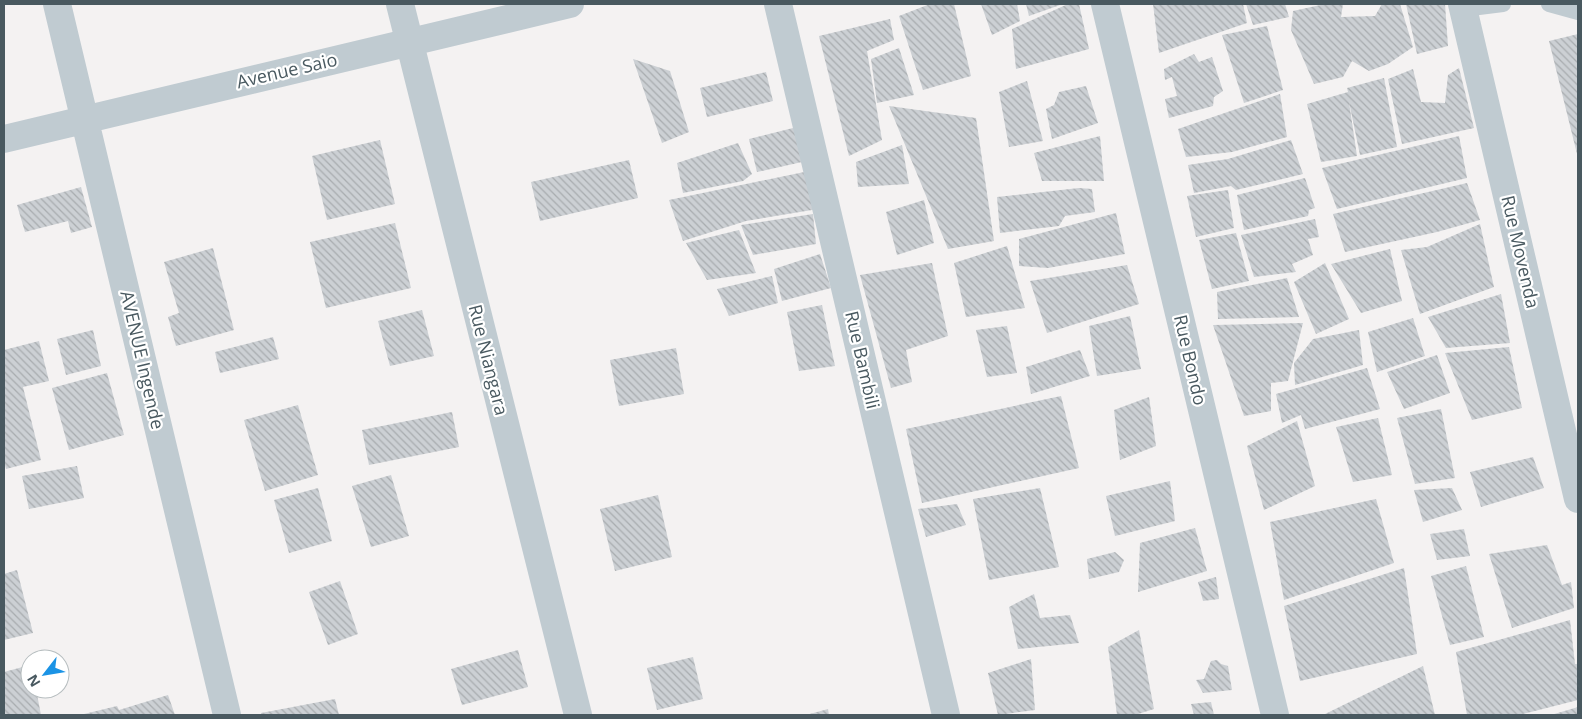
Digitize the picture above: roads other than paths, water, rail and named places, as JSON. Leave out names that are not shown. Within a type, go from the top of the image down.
[{"type":"street","name":"AVENUE Ingende","points":[[57,4],[227,715]]},
{"type":"street","name":"Rue Niangara","points":[[400,4],[578,715]]},
{"type":"street","name":"Avenue Saio","points":[[4,139],[570,4]]},
{"type":"street","name":"Rue Bambili","points":[[778,4],[946,715]]},
{"type":"street","name":"Rue Bondo","points":[[1105,4],[1275,715]]},
{"type":"street","name":"Rue Movenda","points":[[1462,6],[1578,500]]},
{"type":"lane","points":[[1462,6],[1503,4]]},
{"type":"lane","points":[[1548,4],[1578,12]]}]
